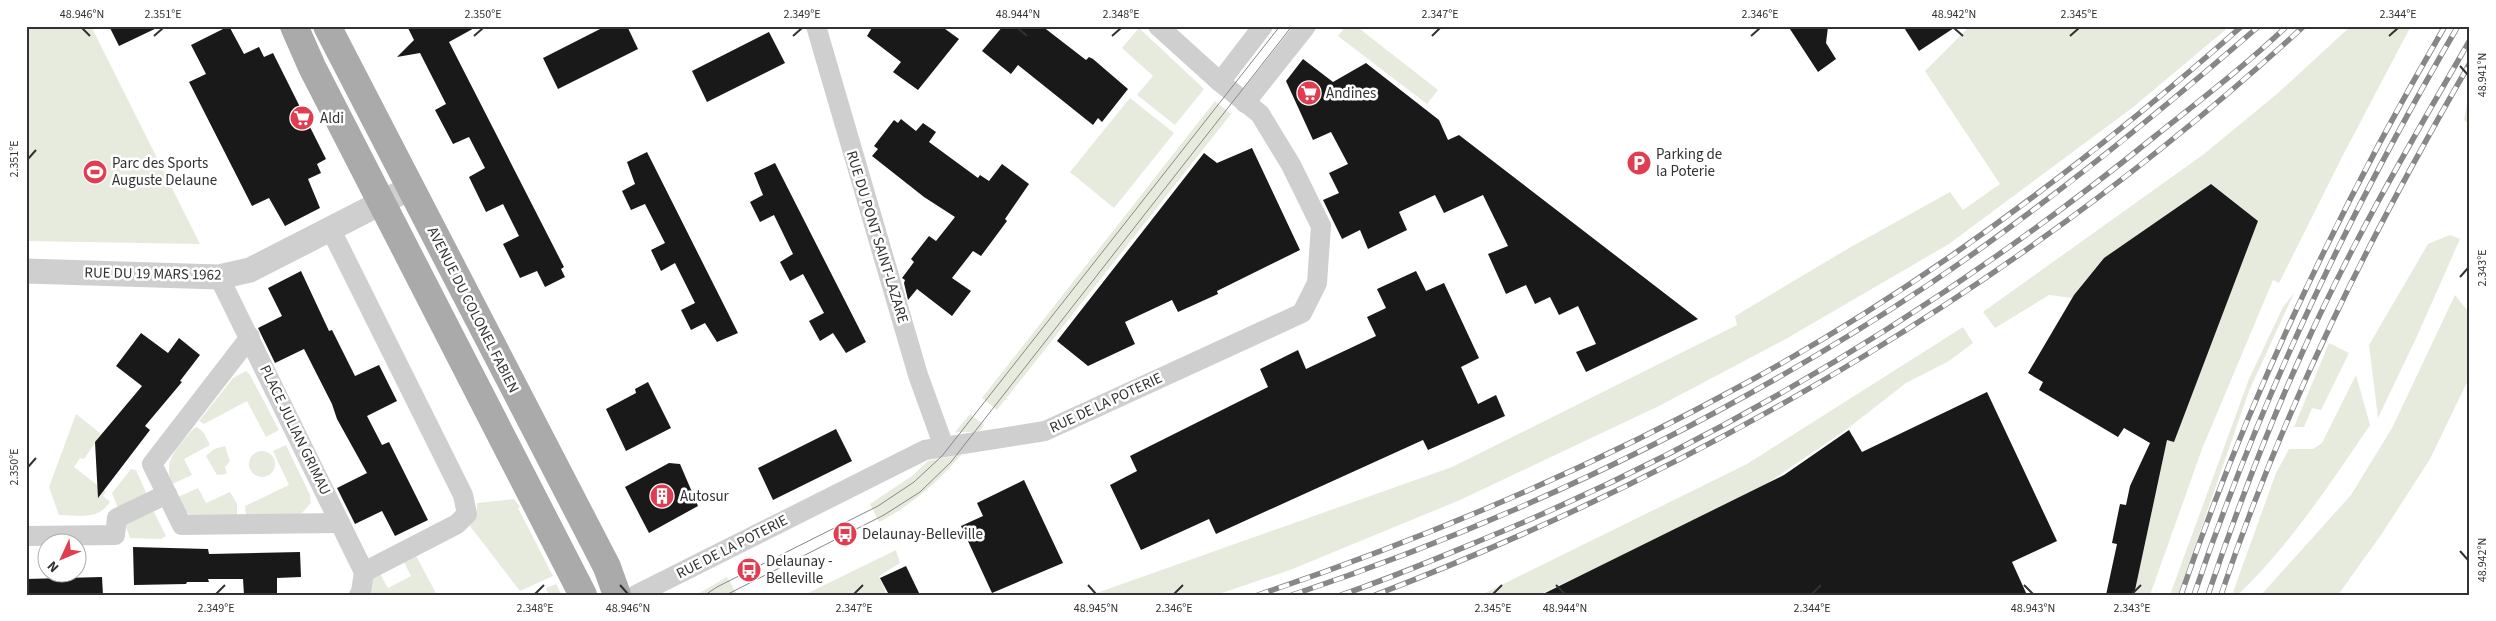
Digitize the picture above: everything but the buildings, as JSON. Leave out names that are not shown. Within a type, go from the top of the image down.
[{"type":"main road","name":"AVENUE DU COLONEL FABIEN","points":[[294,26],[312,67],[381,203],[583,595]]},
{"type":"main road","name":"AVENUE DU COLONEL FABIEN","points":[[327,26],[607,567],[617,595]]},
{"type":"street","name":"RUE DU PONT SAINT-LAZARE","points":[[816,26],[918,375],[944,447]]},
{"type":"street","points":[[1158,26],[1220,82],[1263,26]]},
{"type":"street","points":[[1246,103],[1306,26]]},
{"type":"street","name":"RUE DE LA POTERIE","points":[[636,595],[925,450],[1045,431],[1302,313],[1317,283],[1321,226],[1286,157],[1260,114],[1220,82]]},
{"type":"street","name":"RUE DU 19 MARS 1962","points":[[26,271],[219,277],[250,270],[410,188]]},
{"type":"street","points":[[330,228],[463,495],[467,507],[467,514],[457,524],[364,572],[359,595]]},
{"type":"street","name":"PLACE JULIAN GRIMAU","points":[[219,277],[364,572]]},
{"type":"street","points":[[250,337],[152,464],[182,525],[340,523]]},
{"type":"street","points":[[26,536],[115,535],[117,518],[167,494]]},
{"type":"shaded area","name":"Parc des Sports Auguste Delaune","points":[[26,26],[91,26],[200,244],[26,241]]},
{"type":"shaded area","points":[[1346,26],[1356,26],[1438,90],[1427,104],[1338,36]]},
{"type":"shaded area","points":[[1970,26],[2230,26],[2132,108],[1949,244],[1784,340],[1661,405],[1460,500],[1290,570],[1216,595],[1091,595],[1452,467],[1737,325],[1735,316],[1849,248],[1950,192],[1963,210],[2000,184],[1925,71]]},
{"type":"shaded area","points":[[2351,26],[2411,26],[2343,155],[2279,283],[2273,280],[2202,449],[2150,595],[2134,595],[2167,440],[2174,441],[2258,221],[2211,184],[2113,252],[2097,266],[2072,298],[2049,295],[1995,328],[1983,312],[2204,154],[2278,93]]},
{"type":"shaded area","points":[[1139,28],[1204,89],[1175,125],[1137,95],[1153,76],[1122,48]]},
{"type":"shaded area","points":[[2470,87],[2470,125],[2464,120]]},
{"type":"shaded area","points":[[1130,98],[1174,133],[1114,208],[1070,172]]},
{"type":"shaded area","points":[[1215,101],[1231,114],[997,410],[982,398]]},
{"type":"shaded area","points":[[2450,235],[2460,239],[2378,418],[2369,345],[2428,244]]},
{"type":"shaded area","points":[[2294,293],[2249,391],[2178,595],[2170,595],[2249,379],[2283,307]]},
{"type":"shaded area","points":[[2455,295],[2470,314],[2470,376],[2430,459],[2383,532],[2338,595],[2261,595],[2351,495],[2392,428]]},
{"type":"shaded area","points":[[1963,327],[1973,343],[1949,361],[1906,383],[1847,429],[1756,491],[1539,595],[1481,595],[1747,464]]},
{"type":"shaded area","points":[[2329,343],[2349,353],[2321,410],[2312,408],[2304,427],[2294,427]]},
{"type":"shaded area","points":[[246,371],[250,375],[279,430],[266,437],[247,401],[204,424],[199,421],[233,378]]},
{"type":"shaded area","points":[[2356,375],[2370,425],[2324,492],[2274,556],[2238,595],[2232,595],[2276,473],[2289,449],[2313,449],[2322,443]]},
{"type":"shaded area","points":[[76,414],[101,434],[84,459],[80,458],[74,467],[106,492],[103,496],[110,502],[100,512],[88,516],[59,515],[49,487]]},
{"type":"shaded area","points":[[970,414],[984,425],[979,432],[955,432]]},
{"type":"shaded area","points":[[197,427],[204,433],[210,445],[184,459],[192,475],[172,484],[169,475],[171,460],[178,448],[193,429]]},
{"type":"shaded area","points":[[286,445],[310,495],[311,503],[301,514],[246,515],[245,506],[289,485],[273,451]]},
{"type":"shaded area","points":[[225,446],[230,461],[225,467],[227,474],[217,475],[206,456],[214,449]]},
{"type":"shaded area","points":[[262,451],[271,455],[275,464],[271,473],[262,477],[253,473],[249,464],[253,455]]},
{"type":"shaded area","points":[[962,454],[924,492],[903,508],[879,522],[870,504],[912,476],[928,461]]},
{"type":"shaded area","points":[[131,469],[136,470],[147,495],[120,513],[112,493]]},
{"type":"shaded area","points":[[198,488],[206,503],[230,492],[237,504],[237,515],[190,515],[183,509],[178,497]]},
{"type":"shaded area","points":[[514,499],[520,507],[518,508],[553,576],[520,591],[470,526],[477,514],[477,503]]},
{"type":"shaded area","points":[[153,510],[166,536],[161,539],[130,538],[123,518]]},
{"type":"shaded area","points":[[896,550],[900,563],[879,576],[887,595],[804,595]]},
{"type":"shaded area","points":[[415,554],[437,595],[369,595],[373,578],[379,572],[388,588],[411,576],[403,560]]},
{"type":"shaded area","points":[[727,577],[737,594],[696,595]]},
{"type":"shaded area","points":[[556,584],[562,595],[549,595],[546,588]]},
{"type":"tram line","points":[[705,595],[717,587],[878,506],[914,482],[942,456],[1280,26]]},
{"type":"tram line","points":[[726,595],[884,515],[920,492],[951,462],[1292,26]]},
{"type":"railway","points":[[1258,595],[1384,550],[1569,472],[1689,414],[1814,344],[1879,304],[2005,218],[2126,125],[2242,26]]},
{"type":"railway","points":[[1292,595],[1376,566],[1540,498],[1620,461],[1699,421],[1777,378],[1853,333],[1928,285],[2014,225],[2138,128],[2259,26]]},
{"type":"railway","points":[[1341,595],[1439,558],[1584,495],[1671,453],[1839,359],[1921,307],[2000,253],[2078,196],[2222,83],[2287,26]]},
{"type":"railway","points":[[1375,595],[1502,543],[1626,486],[1748,423],[1866,355],[1981,281],[2093,202],[2200,117],[2304,26]]},
{"type":"railway","points":[[2181,595],[2236,448],[2299,304],[2369,164],[2445,26]]},
{"type":"railway","points":[[2194,595],[2249,446],[2311,304],[2381,164],[2458,26]]},
{"type":"railway","points":[[2208,595],[2265,441],[2322,311],[2382,194],[2470,40]]},
{"type":"railway","points":[[2221,595],[2273,456],[2332,322],[2398,192],[2470,63]]},
{"type":"place","name":"Andines","points":[[1309,93]]},
{"type":"place","name":"Aldi","points":[[302,118]]},
{"type":"place","name":"Parking de la Poterie","points":[[1639,163]]},
{"type":"place","name":"Parc des Sports Auguste Delaune","points":[[95,172]]},
{"type":"place","name":"Autosur","points":[[662,496]]},
{"type":"place","name":"Delaunay-Belleville","points":[[845,534]]},
{"type":"place","name":"Delaunay - Belleville","points":[[749,570]]}]
